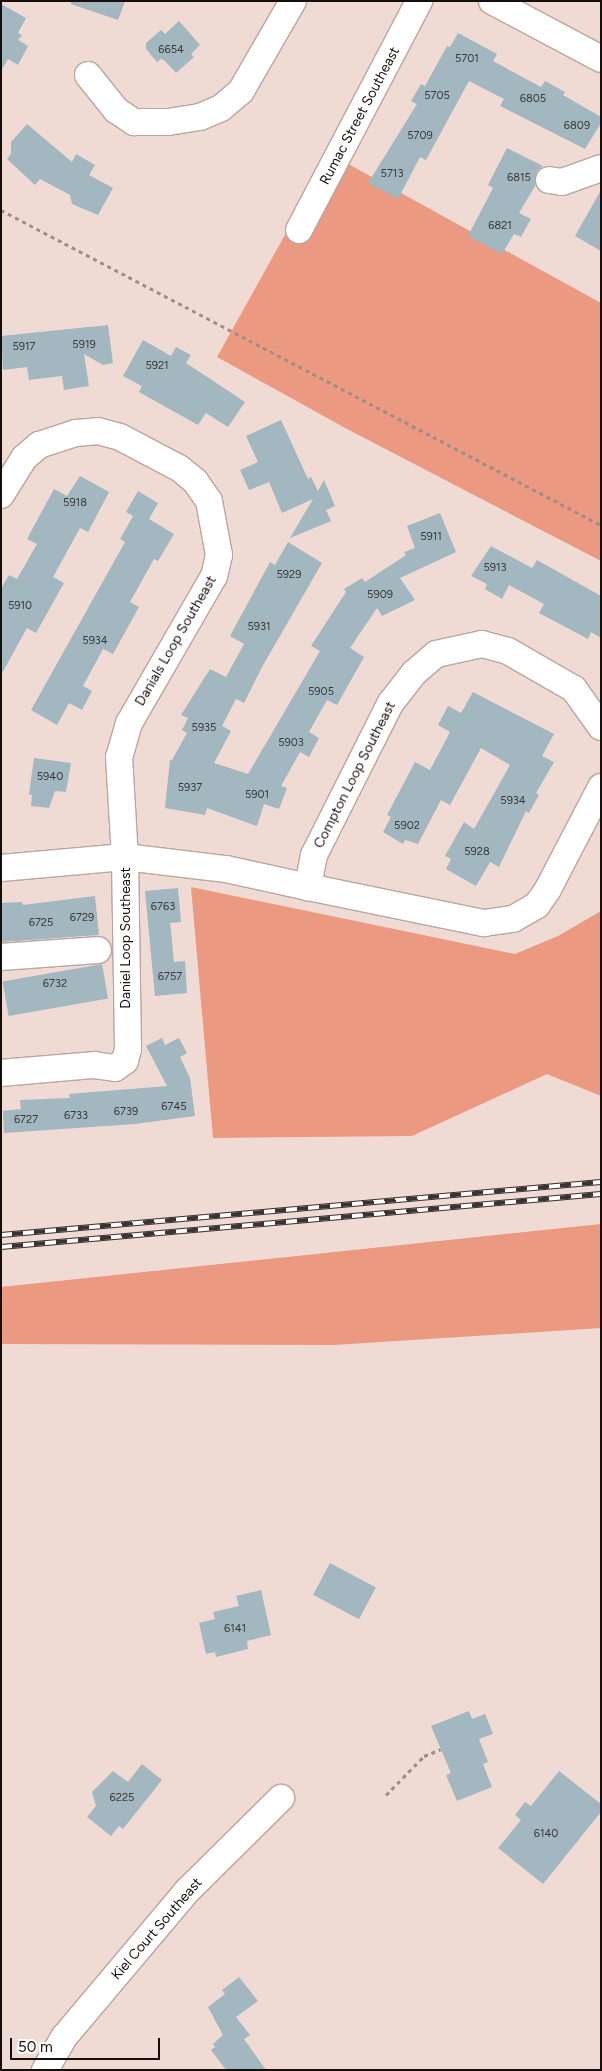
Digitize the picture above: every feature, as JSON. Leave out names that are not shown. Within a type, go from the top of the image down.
[{"type":"street","points":[[88,75],[116,110],[134,122],[168,122],[200,117],[221,108],[241,91],[293,1]]},
{"type":"street","name":"Rumac Street Southeast","points":[[299,230],[419,1]]},
{"type":"street","points":[[492,1],[601,59]]},
{"type":"street","points":[[549,180],[562,182],[601,168]]},
{"type":"street","name":"Danials Loop Southeast","points":[[1,495],[24,458],[39,445],[56,437],[98,431],[120,437],[179,468],[195,481],[209,501],[219,556],[214,576],[129,723],[119,757],[125,857]]},
{"type":"street","name":"Compton Loop Southeast","points":[[308,886],[314,855],[391,702],[414,673],[436,654],[482,644],[508,651],[574,689],[601,727]]},
{"type":"street","points":[[1,868],[125,857],[226,869],[484,923],[513,919],[537,905],[548,890],[601,787]]},
{"type":"street","name":"Daniel Loop Southeast","points":[[1,1073],[94,1066],[115,1068],[125,1061],[128,1049],[126,1025],[125,857]]},
{"type":"street","points":[[1,957],[98,950]]},
{"type":"street","name":"Kiel Court Southeast","points":[[45,2070],[65,2036],[188,1890],[281,1798]]},
{"type":"path","points":[[1,210],[601,525]]},
{"type":"path","points":[[386,1794],[424,1756],[441,1749]]},
{"type":"shaded area","points":[[330,154],[601,303],[601,561],[347,429],[217,357]]},
{"type":"shaded area","points":[[191,887],[515,954],[558,936],[601,911],[601,1096],[547,1074],[412,1136],[213,1138]]},
{"type":"shaded area","points":[[601,1224],[601,1328],[334,1345],[1,1344],[1,1287]]},
{"type":"building","points":[[71,1],[125,1],[118,20],[71,4]]},
{"type":"building","points":[[1,4],[26,18],[18,33],[22,35],[18,40],[28,46],[18,65],[8,59],[1,71]]},
{"type":"building","points":[[179,21],[200,45],[191,54],[194,57],[176,73],[165,61],[161,59],[157,62],[146,49],[146,43],[161,30],[165,34]]},
{"type":"building","points":[[458,33],[497,54],[493,61],[541,87],[545,81],[565,92],[563,95],[601,117],[601,123],[585,149],[500,106],[504,99],[469,81],[426,160],[420,157],[398,199],[368,183],[417,104],[411,101],[421,84],[425,86],[447,46],[450,47]]},
{"type":"building","points":[[27,124],[72,162],[76,154],[95,165],[89,175],[113,188],[98,215],[72,204],[70,195],[40,179],[35,185],[7,159],[11,154],[11,142]]},
{"type":"building","points":[[507,148],[543,166],[537,171],[535,186],[519,213],[531,219],[521,237],[514,234],[502,254],[468,236],[493,188],[488,185]]},
{"type":"building","points":[[601,190],[601,251],[575,236]]},
{"type":"building","points":[[108,325],[113,363],[103,365],[84,354],[89,386],[64,390],[62,376],[29,380],[27,367],[3,370],[1,336]]},
{"type":"building","points":[[143,340],[171,356],[176,347],[191,355],[186,363],[245,402],[228,427],[206,413],[198,425],[139,392],[142,386],[123,376]]},
{"type":"building","points":[[281,420],[308,479],[311,477],[318,491],[324,480],[335,506],[326,510],[331,521],[290,538],[313,499],[282,513],[269,482],[249,490],[240,470],[258,462],[246,436]]},
{"type":"building","points":[[80,476],[109,492],[88,532],[80,528],[53,577],[64,583],[36,633],[27,628],[1,675],[1,589],[9,575],[17,579],[37,544],[27,539],[54,489],[67,496]]},
{"type":"building","points":[[138,491],[158,503],[149,519],[174,534],[158,561],[154,559],[130,602],[139,607],[113,654],[103,649],[83,686],[92,691],[82,710],[69,703],[57,725],[31,710],[125,542],[120,539],[133,516],[126,512]]},
{"type":"building","points":[[440,513],[456,552],[400,578],[415,600],[382,616],[377,608],[350,648],[364,657],[337,705],[327,700],[309,732],[319,738],[309,757],[300,752],[281,786],[287,788],[279,809],[264,804],[257,826],[207,808],[205,815],[165,808],[170,760],[172,760],[187,733],[182,730],[188,718],[181,715],[210,669],[226,677],[244,644],[230,636],[270,562],[275,565],[288,542],[322,563],[262,667],[244,703],[236,699],[222,726],[231,731],[214,763],[248,774],[320,651],[311,646],[346,592],[344,589],[362,578],[365,582],[406,555],[404,552],[415,548],[407,526]]},
{"type":"building","points":[[491,546],[532,568],[537,560],[601,596],[601,638],[591,632],[588,639],[539,613],[544,604],[509,585],[502,599],[485,589],[487,584],[471,576]]},
{"type":"building","points":[[473,692],[554,734],[542,756],[554,762],[536,793],[539,795],[529,813],[526,811],[499,867],[490,862],[476,886],[446,869],[451,859],[445,856],[464,822],[474,829],[510,765],[481,748],[450,805],[441,800],[418,844],[405,840],[403,844],[383,832],[391,817],[387,815],[415,762],[430,770],[450,732],[438,725],[448,706],[461,713]]},
{"type":"building","points":[[34,758],[71,763],[66,792],[55,791],[49,808],[31,806],[32,795],[29,794]]},
{"type":"building","points":[[178,888],[181,922],[170,923],[174,962],[185,961],[187,993],[155,996],[145,891]]},
{"type":"building","points":[[95,896],[99,935],[1,942],[1,903],[22,902],[23,905]]},
{"type":"building","points":[[102,964],[108,998],[9,1016],[3,982]]},
{"type":"building","points":[[162,1038],[165,1045],[179,1038],[187,1053],[180,1057],[190,1078],[195,1116],[135,1124],[4,1133],[3,1111],[21,1109],[20,1100],[70,1098],[69,1094],[167,1086],[146,1046]]},
{"type":"building","points":[[330,1563],[376,1587],[359,1619],[313,1595]]},
{"type":"building","points":[[261,1590],[271,1635],[247,1641],[248,1649],[216,1657],[215,1652],[206,1654],[199,1623],[215,1619],[213,1612],[239,1606],[236,1596]]},
{"type":"building","points":[[469,1711],[472,1719],[485,1714],[493,1734],[479,1739],[488,1762],[483,1764],[492,1787],[457,1801],[446,1775],[451,1773],[431,1726]]},
{"type":"building","points":[[142,1764],[162,1780],[123,1829],[119,1826],[111,1836],[87,1817],[96,1806],[92,1792],[113,1771],[128,1782]]},
{"type":"building","points":[[559,1771],[601,1804],[601,1812],[543,1884],[498,1848],[521,1820],[515,1815],[525,1802],[531,1806]]},
{"type":"building","points":[[239,1977],[258,2001],[236,2017],[250,2035],[244,2039],[266,2070],[226,2070],[211,2050],[215,2047],[213,2044],[223,2035],[208,2007],[225,1994],[222,1990]]},
{"type":"railway","points":[[1,1235],[601,1182]]},
{"type":"railway","points":[[1,1247],[601,1194]]}]
